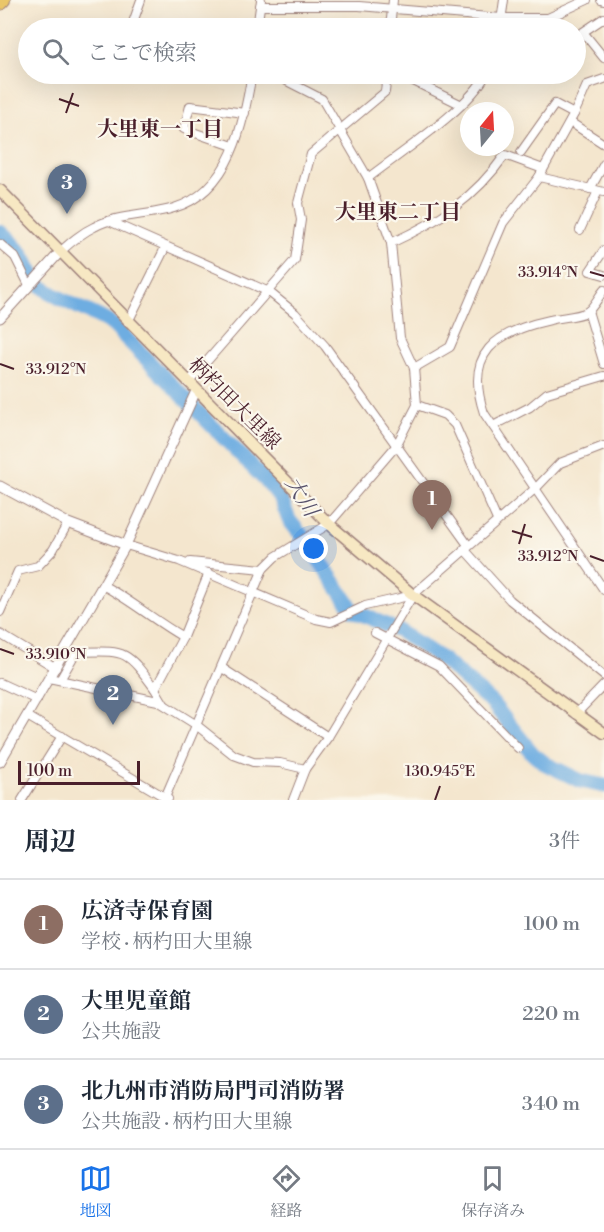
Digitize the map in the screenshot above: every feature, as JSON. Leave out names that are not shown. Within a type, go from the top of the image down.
[{"type":"main road","name":"柄杓田大里線","points":[[0,190],[328,524],[413,595],[604,733]]},
{"type":"street","points":[[135,18],[141,0]]},
{"type":"street","points":[[391,18],[393,0]]},
{"type":"street","points":[[501,18],[504,0]]},
{"type":"street","points":[[258,18],[260,3],[359,6],[501,18],[548,18],[587,0]]},
{"type":"street","points":[[586,30],[604,18]]},
{"type":"street","points":[[586,36],[604,58]]},
{"type":"street","points":[[414,368],[450,347],[503,223],[541,173],[570,122],[587,85],[604,79]]},
{"type":"street","points":[[0,318],[60,251],[81,234],[109,221],[174,208],[190,202],[216,180],[233,146],[245,113],[250,84]]},
{"type":"street","points":[[27,716],[166,799],[195,724],[222,668],[263,569],[275,557],[328,524],[396,446],[417,405],[414,368],[400,338],[391,243],[368,178],[322,99],[293,84]]},
{"type":"street","points":[[55,679],[56,668],[126,544],[192,387],[295,260],[301,220],[298,203],[311,154],[385,92],[386,84]]},
{"type":"street","points":[[368,178],[460,104],[419,84]]},
{"type":"street","points":[[462,102],[480,84]]},
{"type":"street","points":[[522,152],[555,104],[574,114]]},
{"type":"street","points":[[233,146],[184,129],[190,106],[245,113]]},
{"type":"street","points":[[570,122],[604,144]]},
{"type":"street","points":[[391,243],[427,227],[468,198],[487,181],[505,155],[541,173],[598,190]]},
{"type":"street","points":[[580,230],[598,190],[604,164]]},
{"type":"street","points":[[109,221],[165,248],[269,292],[295,313],[325,346],[466,547],[510,600],[604,676]]},
{"type":"street","points":[[0,244],[15,256],[30,284]]},
{"type":"street","points":[[128,322],[165,248]]},
{"type":"street","points":[[604,250],[590,271],[604,275]]},
{"type":"street","points":[[604,290],[588,311],[537,323],[503,336],[483,354],[477,371],[477,393],[484,413],[537,487],[604,590]]},
{"type":"street","points":[[588,311],[604,364]]},
{"type":"street","points":[[493,426],[530,407],[547,393],[604,376]]},
{"type":"street","points":[[417,405],[445,415],[454,425],[498,520]]},
{"type":"street","points":[[293,800],[305,769],[328,737],[413,595],[537,487],[560,464],[604,446]]},
{"type":"street","points":[[0,486],[68,523],[179,561],[316,619],[331,622],[365,606],[413,595]]},
{"type":"street","points":[[1,609],[18,571],[38,566],[53,550],[68,523]]},
{"type":"street","points":[[179,561],[263,569]]},
{"type":"street","points":[[155,689],[183,637],[209,573]]},
{"type":"street","points":[[104,586],[134,602],[155,621],[183,637]]},
{"type":"street","points":[[375,633],[439,666],[518,748]]},
{"type":"street","points":[[0,634],[56,668]]},
{"type":"street","points":[[0,762],[37,700],[76,652],[115,651],[128,655],[155,689],[164,705]]},
{"type":"street","points":[[222,668],[328,737]]},
{"type":"street","points":[[55,679],[158,701],[195,724],[241,758],[305,769]]},
{"type":"street","points":[[0,683],[37,700]]},
{"type":"street","points":[[576,714],[604,685]]},
{"type":"street","points":[[22,800],[62,736]]},
{"type":"waterway","name":"大川","points":[[0,232],[21,253],[39,284],[60,298],[113,325],[271,486],[281,499],[289,520],[307,542],[353,610],[401,632],[443,660],[492,703],[533,754],[546,764],[581,781],[604,786]]},
{"type":"place","name":"北九州市消防局門司消防署","points":[[67,214]]},
{"type":"place","name":"広済寺保育園","points":[[432,530]]},
{"type":"place","name":"大里児童館","points":[[113,725]]},
{"type":"district","name":"大里東一丁目","points":[[160,130]]},
{"type":"district","name":"大里東二丁目","points":[[398,213]]}]
